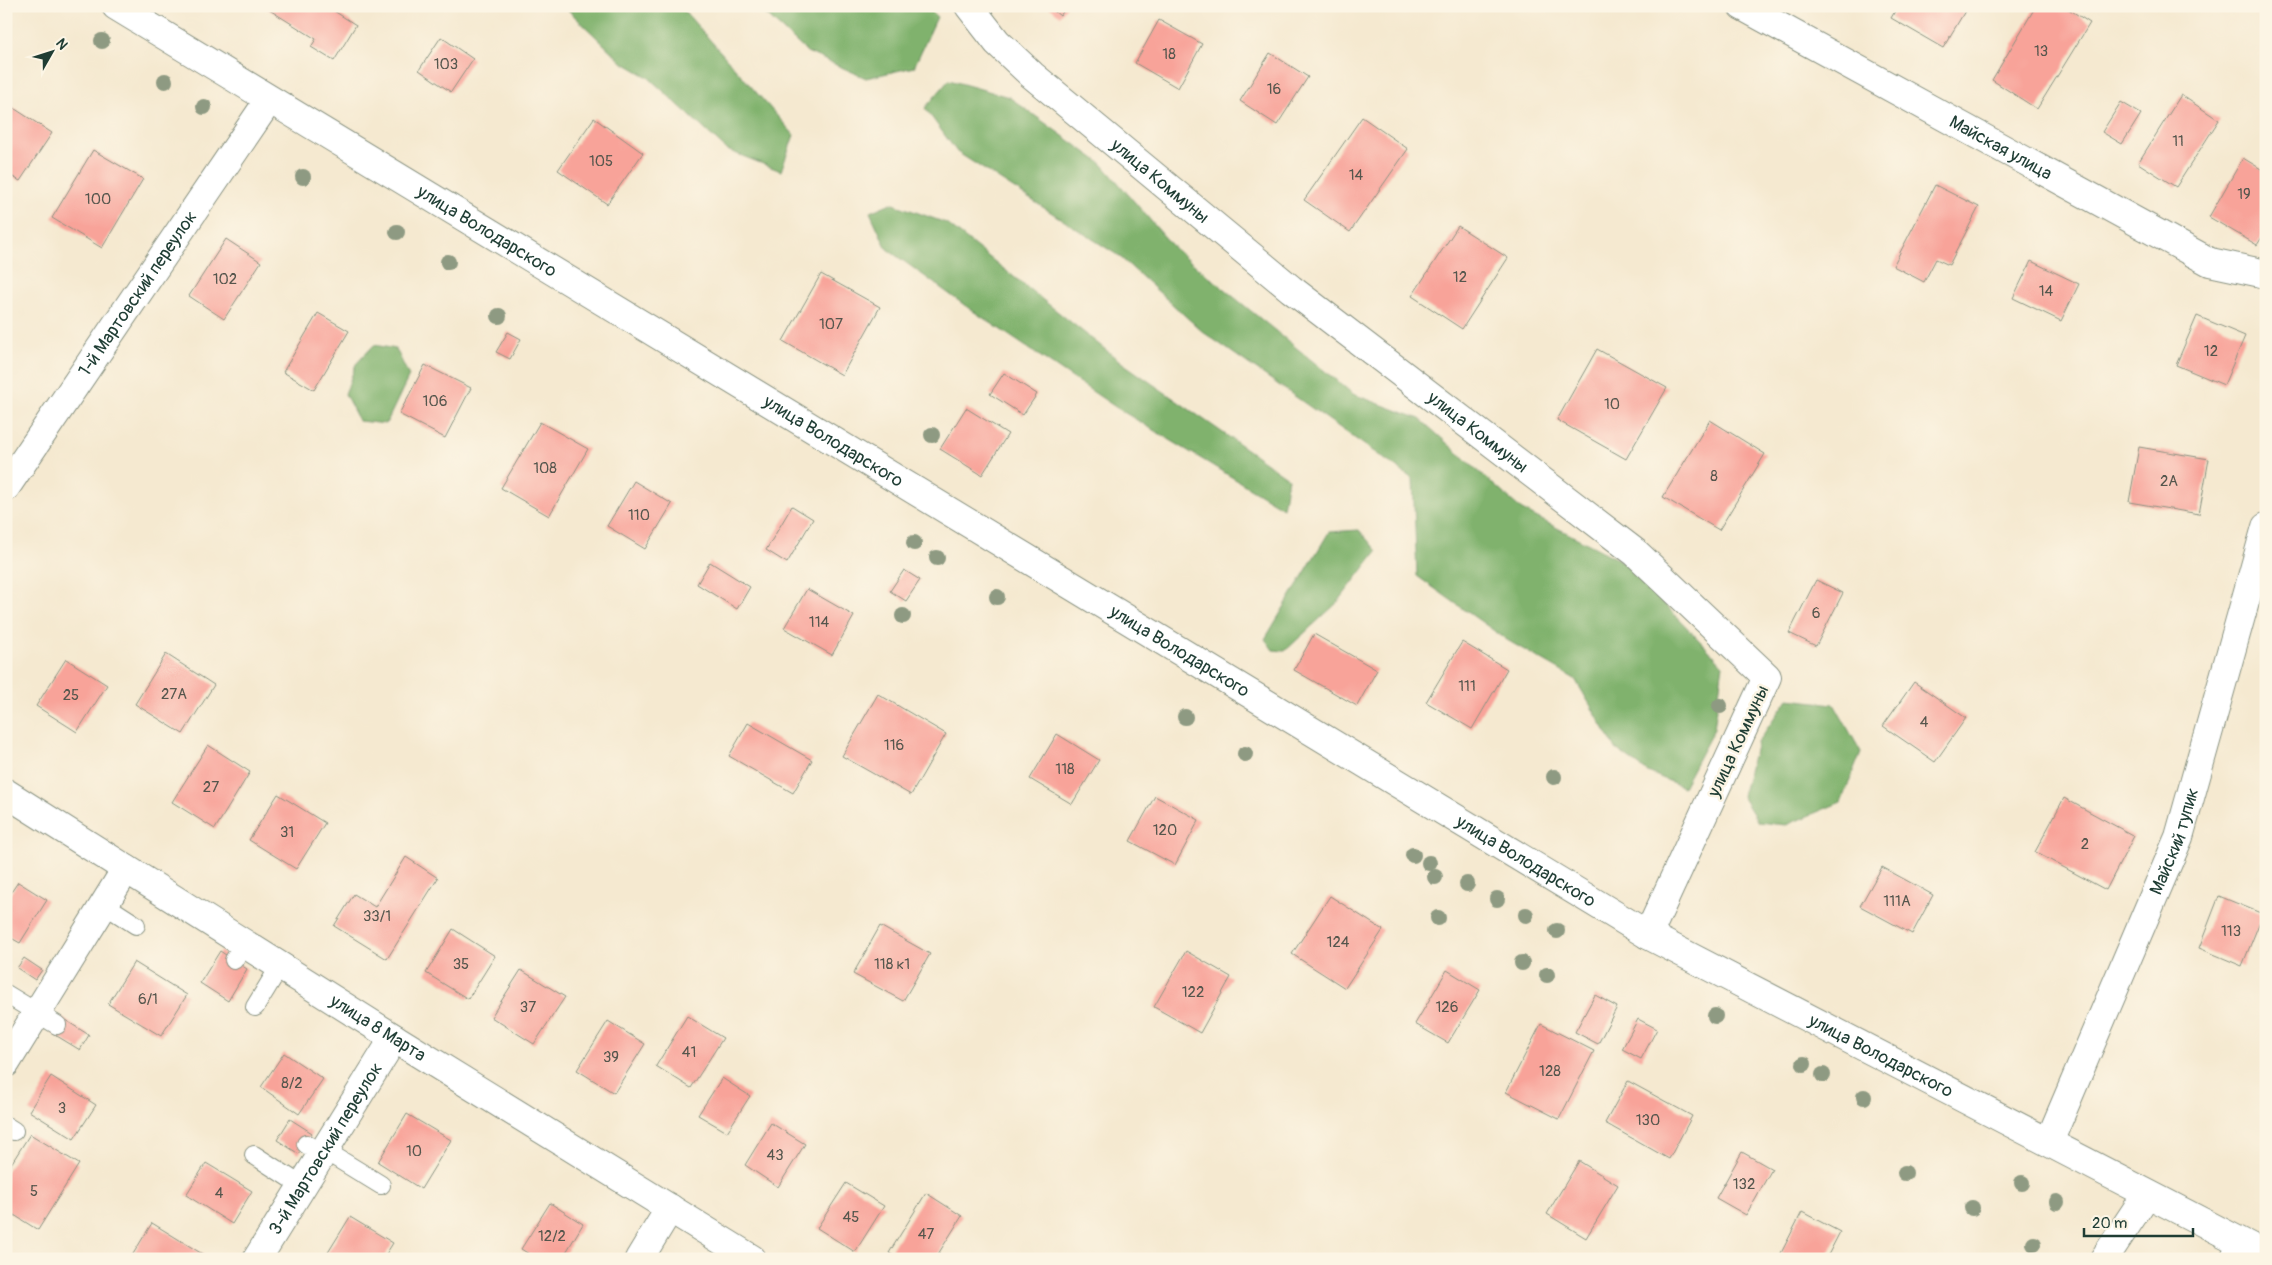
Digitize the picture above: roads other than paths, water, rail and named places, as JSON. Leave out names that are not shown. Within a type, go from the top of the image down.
[{"type":"street","name":"улица Володарского","points":[[116,6],[1648,935],[2147,1194],[2233,1249],[2266,1255]]},
{"type":"street","name":"улица Коммуны","points":[[969,6],[996,42],[1032,75],[1291,290],[1636,553],[1767,677],[1648,935]]},
{"type":"street","name":"Майская улица","points":[[1742,6],[2210,262],[2266,274]]},
{"type":"street","name":"1-й Мартовский переулок","points":[[6,487],[269,100]]},
{"type":"street","name":"Майский тупик","points":[[2049,1142],[2179,837],[2266,527]]},
{"type":"street","name":"улица 8 Марта","points":[[6,793],[126,870],[239,952],[280,966],[752,1259]]},
{"type":"street","points":[[6,1063],[47,1019],[47,980],[105,905],[126,870]]},
{"type":"street","name":"3-й Мартовский переулок","points":[[266,1256],[302,1186],[317,1149],[394,1038]]},
{"type":"street","points":[[2104,1259],[2147,1194]]},
{"type":"street","points":[[639,1259],[670,1208]]},
{"type":"lane","points":[[105,905],[136,925]]},
{"type":"lane","points":[[255,1006],[280,966]]},
{"type":"lane","points":[[6,994],[47,1019]]},
{"type":"lane","points":[[317,1149],[381,1185]]},
{"type":"lane","points":[[254,1155],[302,1186]]}]
